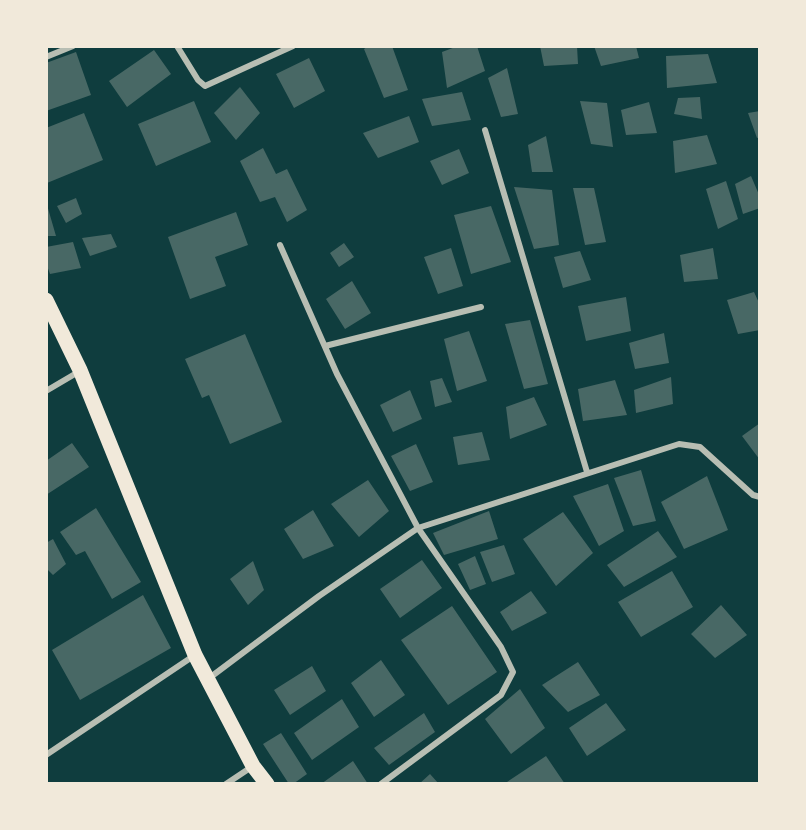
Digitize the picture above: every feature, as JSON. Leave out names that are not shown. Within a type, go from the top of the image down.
[{"type":"main road","points":[[46,300],[81,370],[195,655],[253,766],[267,783]]},
{"type":"street","points":[[46,57],[73,46]]},
{"type":"street","points":[[177,46],[198,81],[205,86],[292,46]]},
{"type":"street","points":[[485,130],[587,472]]},
{"type":"street","points":[[280,244],[338,374],[418,528],[501,647],[513,672],[501,695],[381,783]]},
{"type":"street","points":[[325,346],[481,307]]},
{"type":"street","points":[[46,391],[81,370]]},
{"type":"street","points":[[207,680],[319,596],[418,528],[679,444],[700,447],[753,495],[759,497]]},
{"type":"street","points":[[46,755],[195,655]]},
{"type":"street","points":[[226,783],[253,766]]},
{"type":"building","points":[[368,46],[392,46],[408,90],[384,98],[364,49]]},
{"type":"building","points":[[458,46],[477,46],[485,71],[447,88],[442,52]]},
{"type":"building","points":[[540,46],[577,46],[578,64],[544,66]]},
{"type":"building","points":[[594,46],[636,46],[639,58],[601,66]]},
{"type":"building","points":[[154,50],[171,74],[127,107],[109,81]]},
{"type":"building","points":[[76,52],[91,95],[46,111],[46,63]]},
{"type":"building","points":[[708,54],[717,83],[667,88],[666,56]]},
{"type":"building","points":[[309,58],[325,91],[294,108],[276,74]]},
{"type":"building","points":[[507,68],[518,114],[501,117],[488,78]]},
{"type":"building","points":[[240,87],[260,113],[236,140],[214,113]]},
{"type":"building","points":[[462,92],[471,120],[432,126],[422,99]]},
{"type":"building","points":[[700,97],[702,119],[674,114],[678,98]]},
{"type":"building","points":[[194,101],[211,142],[156,166],[138,124]]},
{"type":"building","points":[[580,101],[607,103],[613,147],[591,144]]},
{"type":"building","points":[[649,102],[657,133],[626,135],[621,110]]},
{"type":"building","points":[[760,111],[760,137],[757,138],[748,113]]},
{"type":"building","points":[[84,113],[103,160],[47,183],[46,128]]},
{"type":"building","points":[[409,116],[419,142],[378,158],[363,133]]},
{"type":"building","points":[[707,135],[717,164],[675,173],[673,141]]},
{"type":"building","points":[[546,136],[553,172],[532,172],[528,145]]},
{"type":"building","points":[[263,148],[276,174],[287,169],[307,210],[287,222],[275,197],[260,202],[240,161]]},
{"type":"building","points":[[459,149],[469,173],[442,185],[430,161]]},
{"type":"building","points":[[751,176],[760,197],[760,208],[743,214],[735,184]]},
{"type":"building","points":[[726,181],[738,219],[718,229],[706,189]]},
{"type":"building","points":[[514,187],[552,190],[559,245],[534,249]]},
{"type":"building","points":[[573,188],[594,188],[606,242],[585,245]]},
{"type":"building","points":[[76,198],[82,214],[66,223],[57,206]]},
{"type":"building","points":[[47,205],[56,236],[46,236]]},
{"type":"building","points":[[491,206],[511,262],[471,274],[454,215]]},
{"type":"building","points":[[236,212],[248,245],[215,257],[226,286],[190,299],[168,237]]},
{"type":"building","points":[[111,234],[117,247],[90,256],[82,238]]},
{"type":"building","points":[[73,242],[81,268],[50,274],[46,263],[46,247]]},
{"type":"building","points":[[344,243],[354,257],[339,267],[330,253]]},
{"type":"building","points":[[451,248],[463,286],[438,294],[424,257]]},
{"type":"building","points":[[713,248],[718,279],[684,282],[680,255]]},
{"type":"building","points":[[580,251],[591,280],[563,288],[554,257]]},
{"type":"building","points":[[352,281],[371,313],[345,329],[326,299]]},
{"type":"building","points":[[754,292],[760,305],[760,330],[738,334],[727,300]]},
{"type":"building","points":[[626,297],[631,331],[586,341],[578,306]]},
{"type":"building","points":[[530,320],[548,384],[524,389],[505,324]]},
{"type":"building","points":[[469,331],[487,381],[457,391],[444,339]]},
{"type":"building","points":[[664,333],[669,363],[635,369],[629,343]]},
{"type":"building","points":[[245,334],[282,422],[230,444],[209,395],[202,398],[185,359]]},
{"type":"building","points":[[671,377],[673,404],[636,413],[634,390]]},
{"type":"building","points":[[442,378],[452,402],[435,407],[430,381]]},
{"type":"building","points":[[615,380],[627,415],[583,421],[578,389]]},
{"type":"building","points":[[410,390],[422,419],[393,432],[380,405]]},
{"type":"building","points":[[534,397],[547,425],[510,439],[506,407]]},
{"type":"building","points":[[760,423],[760,460],[742,436]]},
{"type":"building","points":[[482,432],[490,460],[458,465],[453,437]]},
{"type":"building","points":[[72,443],[89,467],[46,495],[46,461]]},
{"type":"building","points":[[416,444],[433,482],[410,491],[391,456]]},
{"type":"building","points":[[641,470],[656,521],[633,526],[614,478]]},
{"type":"building","points":[[707,476],[728,530],[684,549],[661,502]]},
{"type":"building","points":[[368,480],[389,511],[359,537],[331,504]]},
{"type":"building","points":[[608,484],[624,531],[599,546],[573,496]]},
{"type":"building","points":[[96,508],[141,582],[112,599],[85,551],[76,555],[60,532]]},
{"type":"building","points":[[313,510],[334,546],[303,559],[284,529]]},
{"type":"building","points":[[489,511],[498,539],[444,555],[433,533]]},
{"type":"building","points":[[563,512],[593,553],[556,586],[523,539]]},
{"type":"building","points":[[658,531],[677,557],[624,587],[607,565]]},
{"type":"building","points":[[53,539],[66,564],[53,575],[46,568],[46,543]]},
{"type":"building","points":[[504,545],[515,574],[492,582],[480,552]]},
{"type":"building","points":[[475,556],[486,584],[470,590],[458,564]]},
{"type":"building","points":[[422,560],[442,588],[400,618],[380,589]]},
{"type":"building","points":[[253,561],[264,590],[248,605],[230,579]]},
{"type":"building","points":[[672,571],[693,607],[641,637],[618,602]]},
{"type":"building","points":[[531,591],[547,613],[512,631],[500,612]]},
{"type":"building","points":[[143,595],[171,648],[80,700],[52,650]]},
{"type":"building","points":[[721,605],[747,635],[715,658],[691,634]]},
{"type":"building","points":[[452,606],[497,672],[448,705],[401,640]]},
{"type":"building","points":[[381,660],[405,695],[374,717],[351,683]]},
{"type":"building","points":[[578,662],[600,695],[568,712],[542,685]]},
{"type":"building","points":[[312,666],[326,691],[290,715],[274,690]]},
{"type":"building","points":[[520,689],[545,728],[511,754],[485,719]]},
{"type":"building","points":[[342,699],[359,727],[312,760],[294,733]]},
{"type":"building","points":[[606,703],[626,730],[587,756],[569,728]]},
{"type":"building","points":[[424,713],[435,732],[389,765],[374,748]]},
{"type":"building","points":[[281,733],[307,774],[293,784],[289,784],[263,744]]},
{"type":"building","points":[[546,756],[565,784],[504,784]]},
{"type":"building","points":[[353,761],[368,784],[321,784]]},
{"type":"building","points":[[430,774],[439,784],[419,784]]}]
